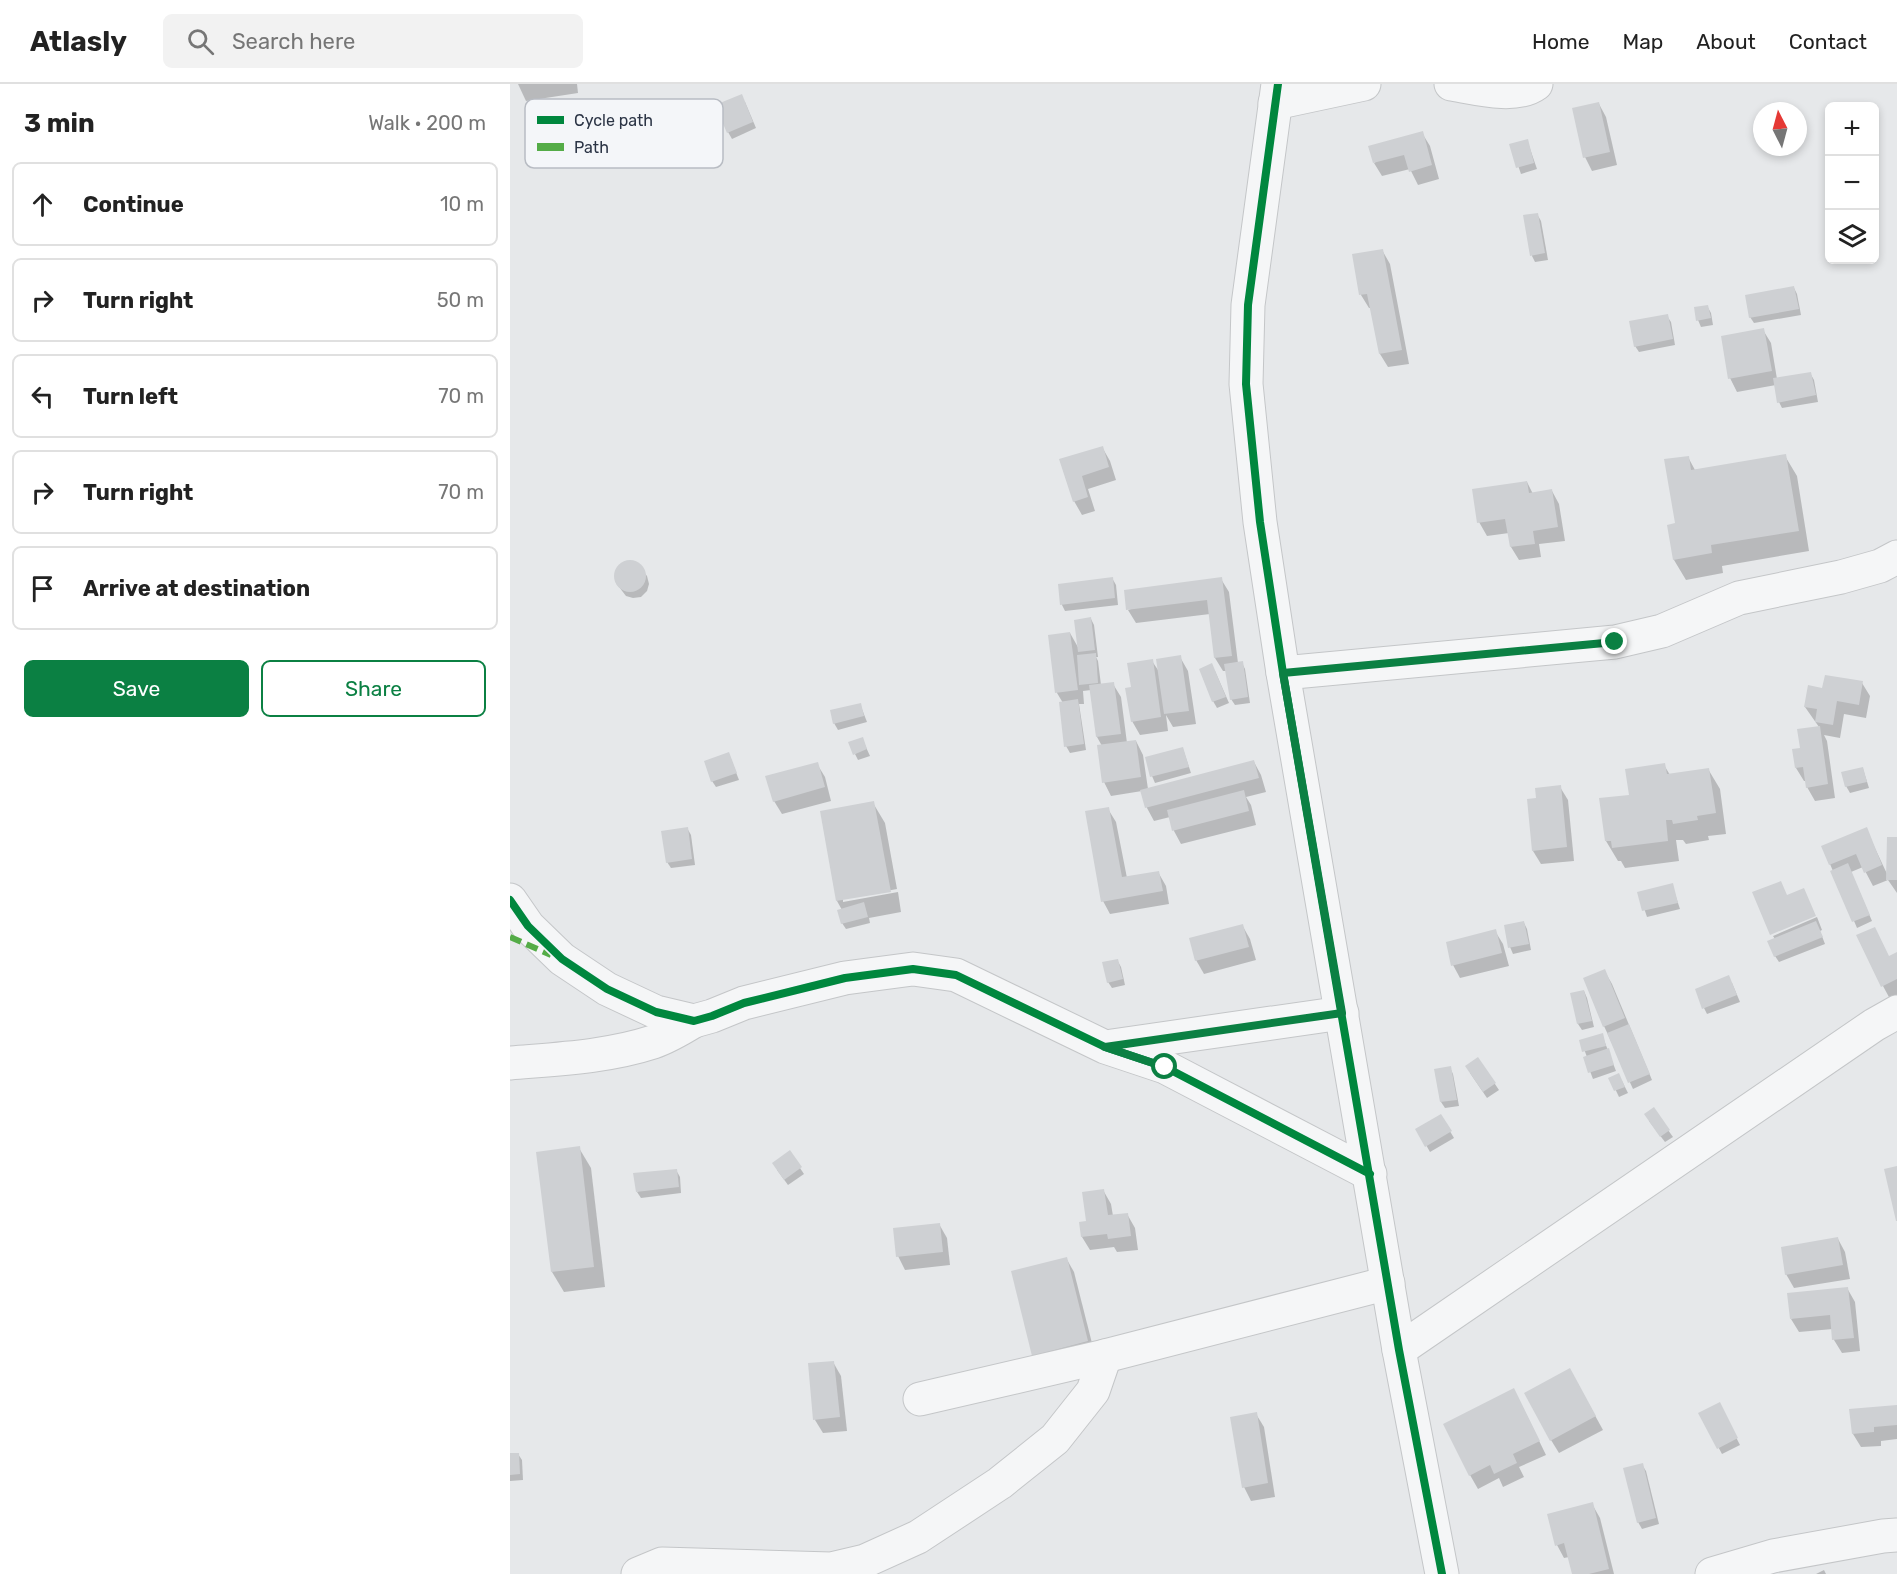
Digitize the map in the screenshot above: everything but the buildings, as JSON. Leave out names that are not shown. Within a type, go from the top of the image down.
[{"type":"street","points":[[1364,84],[1276,93],[1248,305],[1246,384],[1260,522],[1283,673],[1399,1350],[1442,1574]]},
{"type":"street","points":[[1451,84],[1502,92],[1530,89],[1536,84]]},
{"type":"street","points":[[1283,673],[1615,642],[1662,631],[1739,598],[1841,577],[1880,566],[1897,557]]},
{"type":"street","points":[[510,900],[528,926],[562,959],[607,989],[656,1012],[694,1021]]},
{"type":"street","points":[[510,1063],[583,1057],[651,1042],[694,1021],[744,1003],[845,978],[913,969],[956,975],[1105,1047],[1165,1067],[1370,1174]]},
{"type":"street","points":[[1399,1350],[1874,1025],[1897,1012]]},
{"type":"street","points":[[1105,1047],[1342,1013]]},
{"type":"street","points":[[920,1399],[1105,1356],[1388,1283]]},
{"type":"street","points":[[638,1574],[662,1564],[831,1569],[865,1562],[918,1537],[1000,1483],[1055,1439],[1093,1391],[1105,1356]]},
{"type":"street","points":[[1712,1574],[1773,1556],[1892,1539]]},
{"type":"marked path","points":[[510,937],[551,955]]},
{"type":"cycle path","points":[[1278,84],[1248,305],[1246,384],[1260,522],[1283,673],[1399,1350],[1442,1574]]},
{"type":"cycle path","points":[[510,900],[528,926],[562,959],[607,989],[656,1012],[694,1021],[744,1003],[845,978],[913,969],[956,975],[1105,1047],[1165,1067],[1370,1174]]},
{"type":"route","points":[[1165,1067],[1105,1047],[1342,1013],[1283,673],[1615,642]]}]
